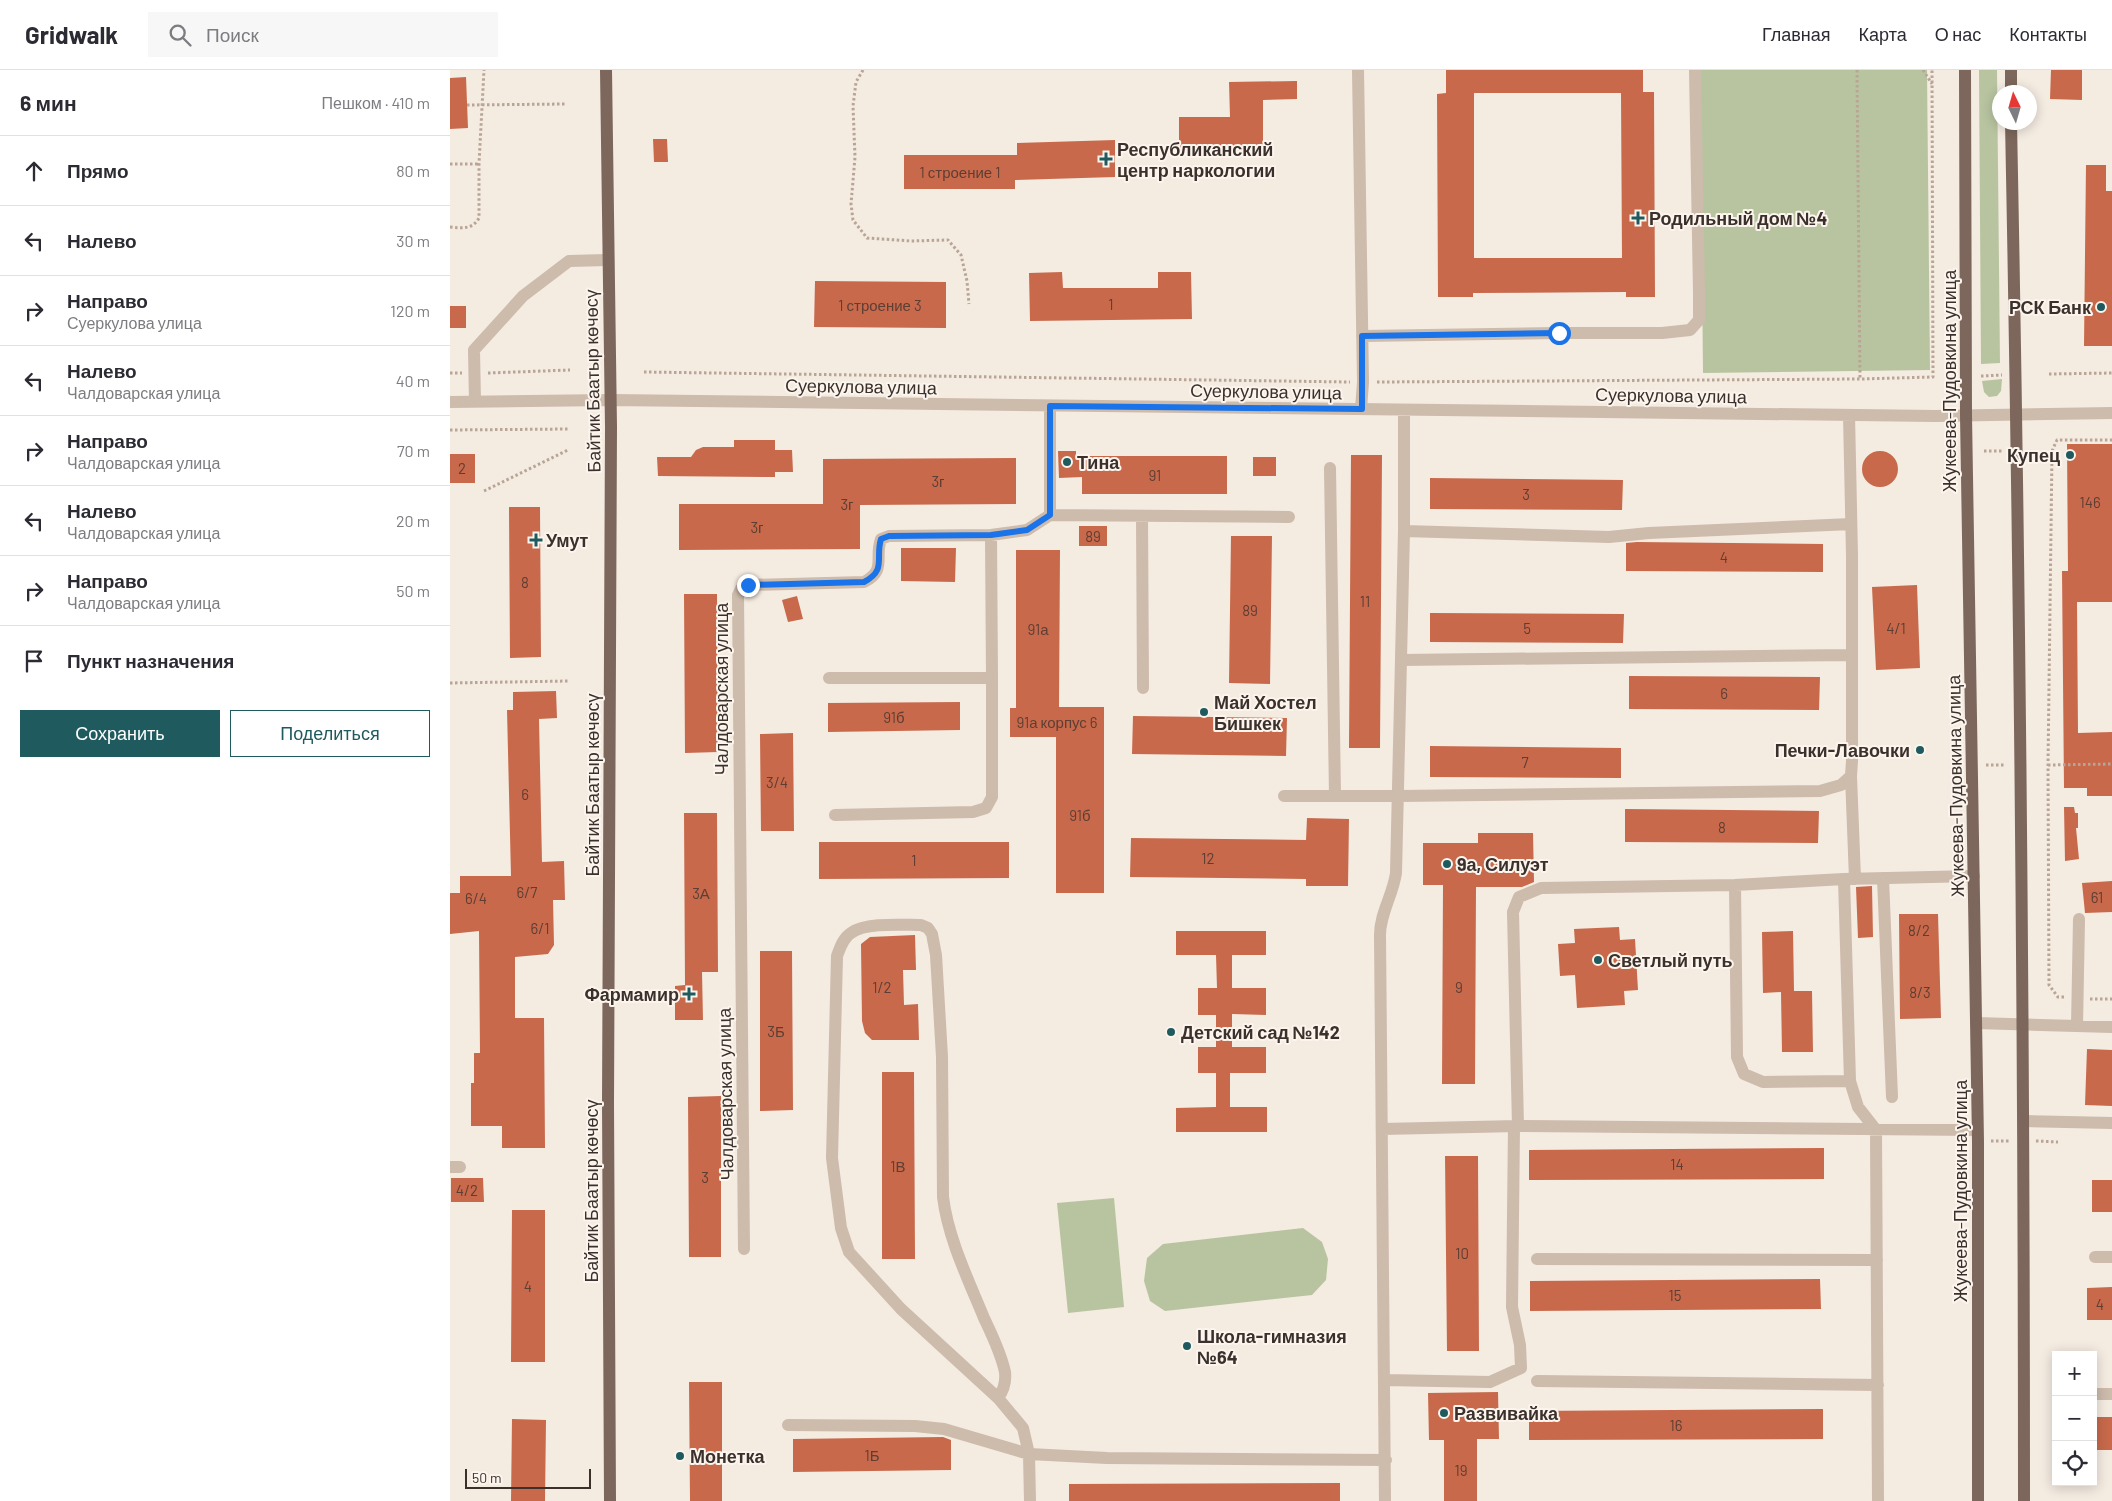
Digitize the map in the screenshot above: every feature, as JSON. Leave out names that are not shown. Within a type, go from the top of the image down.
[{"type":"main road","name":"Байтик Баатыр көчөсү","points":[[606,70],[610,400],[608,1093],[610,1501]]},
{"type":"main road","name":"Жукеева-Пудовкина улица","points":[[1965,70],[1966,416],[1976,1023],[1978,1501]]},
{"type":"main road","points":[[2011,70],[2011,85]]},
{"type":"main road","points":[[2011,130],[2018,415],[2024,1121],[2024,1501]]},
{"type":"street","points":[[1358,70],[1362,409]]},
{"type":"street","points":[[1362,336],[1662,333],[1690,330],[1699,320],[1695,70]]},
{"type":"street","points":[[475,402],[474,350],[522,296],[569,261],[607,260]]},
{"type":"street","name":"Суеркулова улица","points":[[450,402],[610,400],[1966,416],[2112,413]]},
{"type":"street","points":[[1050,406],[1050,515],[1289,517]]},
{"type":"street","points":[[1385,1501],[1380,922],[1394,886],[1399,796],[1404,531],[1404,410]]},
{"type":"street","points":[[1849,415],[1852,656],[1850,1081],[1858,1108],[1876,1130],[1878,1501]]},
{"type":"street","points":[[1330,468],[1335,796]]},
{"type":"street","name":"Чалдоварская улица","points":[[744,1249],[738,595],[741,589],[748,585],[864,582],[874,577],[879,566],[881,539],[889,536],[991,535],[1027,530],[1050,515]]},
{"type":"street","points":[[1142,516],[1143,688]]},
{"type":"street","points":[[1404,531],[1609,537],[1649,533],[1850,524]]},
{"type":"street","points":[[835,815],[973,812],[986,808],[992,797],[991,535]]},
{"type":"street","points":[[1401,660],[1852,656]]},
{"type":"street","points":[[829,678],[992,678]]},
{"type":"street","points":[[1284,796],[1820,791],[1841,786],[1851,776]]},
{"type":"street","points":[[1385,1380],[1490,1382],[1521,1368],[1520,1345],[1512,1308],[1516,1126],[1513,912],[1519,896],[1541,888],[1735,885],[1850,879],[1974,876]]},
{"type":"street","points":[[1883,878],[1892,1097]]},
{"type":"street","points":[[1735,885],[1738,1057],[1744,1074],[1763,1082],[1850,1081]]},
{"type":"street","points":[[2077,1026],[2079,919]]},
{"type":"street","points":[[998,1398],[1003,1392],[1005,1378],[1000,1353],[970,1284],[946,1219],[942,1057],[936,955],[932,934],[928,928],[921,925],[867,926],[852,931],[846,936],[837,956],[832,1158],[841,1228],[849,1252],[901,1309],[998,1398],[1024,1428],[1029,1454],[1030,1501]]},
{"type":"street","points":[[1976,1023],[2112,1027]]},
{"type":"street","points":[[2024,1121],[2112,1123]]},
{"type":"street","points":[[1382,1129],[1516,1126],[1876,1130],[1977,1135]]},
{"type":"street","points":[[2095,1257],[2112,1257]]},
{"type":"street","points":[[1537,1260],[1877,1260]]},
{"type":"street","points":[[1537,1381],[1878,1384]]},
{"type":"street","points":[[2097,1394],[2112,1394]]},
{"type":"street","points":[[788,1425],[944,1428],[1029,1454],[1107,1458],[1386,1460]]},
{"type":"path","points":[[450,228],[469,228],[476,224],[479,218],[479,164],[484,70]]},
{"type":"path","points":[[863,70],[856,82],[854,106],[855,157],[851,204],[853,220],[867,238],[911,242],[948,240],[961,255],[967,281],[969,304]]},
{"type":"path","points":[[1857,70],[1860,379]]},
{"type":"path","points":[[1923,70],[1932,85]]},
{"type":"path","points":[[644,372],[1363,382],[1933,377],[1932,70]]},
{"type":"path","points":[[467,105],[565,104]]},
{"type":"path","points":[[450,164],[479,164]]},
{"type":"path","points":[[450,373],[570,370]]},
{"type":"path","points":[[2049,374],[2112,373]]},
{"type":"path","points":[[1981,376],[2002,375]]},
{"type":"path","points":[[450,430],[568,429]]},
{"type":"path","points":[[2112,440],[2057,440],[2052,450],[2048,765],[2048,985],[2058,997],[2112,999]]},
{"type":"path","points":[[484,491],[568,450]]},
{"type":"path","points":[[1984,451],[2004,451]]},
{"type":"path","points":[[450,683],[569,680]]},
{"type":"path","points":[[2048,765],[2112,764]]},
{"type":"path","points":[[1986,765],[2005,765]]},
{"type":"path","points":[[1977,1135],[2024,1141],[2058,1142]]},
{"type":"green space","points":[[1700,70],[1927,70],[1930,370],[1703,373]]},
{"type":"green space","points":[[1979,70],[1997,70],[1997,85],[1992,85],[1992,130],[1998,130],[2000,363],[1981,364]]},
{"type":"green space","points":[[2002,379],[2001,391],[1997,396],[1989,397],[1984,392],[1982,381]]},
{"type":"green space","points":[[1114,1198],[1124,1307],[1068,1313],[1057,1203]]},
{"type":"green space","points":[[1303,1228],[1322,1242],[1328,1259],[1326,1280],[1312,1295],[1165,1311],[1150,1301],[1144,1281],[1147,1258],[1163,1244]]},
{"type":"building","name":"Родильный дом №4","points":[[1446,70],[1643,70],[1643,92],[1654,92],[1655,297],[1626,297],[1626,292],[1473,293],[1473,297],[1438,297],[1437,94],[1446,93]],"holes":[[[1474,93],[1621,93],[1622,258],[1474,258]]]},
{"type":"building","points":[[2051,70],[2082,70],[2082,100],[2050,99]]},
{"type":"building","points":[[466,77],[468,128],[450,129],[450,78]]},
{"type":"building","points":[[1297,81],[1297,99],[1263,100],[1263,151],[1179,150],[1179,117],[1230,117],[1229,82]]},
{"type":"building","points":[[653,139],[667,139],[668,162],[654,162]]},
{"type":"building","points":[[1115,140],[1115,177],[1015,180],[1015,189],[904,189],[904,155],[1017,155],[1017,143]]},
{"type":"building","points":[[2086,165],[2106,165],[2106,191],[2112,191],[2112,346],[2084,346]]},
{"type":"building","points":[[1062,272],[1063,288],[1158,288],[1158,272],[1191,272],[1192,319],[1030,321],[1029,273]]},
{"type":"building","points":[[815,281],[946,282],[946,328],[814,327]]},
{"type":"building","points":[[450,306],[466,306],[466,328],[450,328]]},
{"type":"building","points":[[734,440],[775,440],[775,450],[792,450],[793,472],[775,472],[775,477],[658,476],[657,457],[691,457],[696,450],[703,447],[734,447]]},
{"type":"building","points":[[2067,444],[2112,444],[2112,602],[2077,602],[2078,733],[2112,732],[2112,796],[2087,796],[2087,788],[2064,788],[2062,571],[2068,571]]},
{"type":"building","points":[[1058,451],[1076,451],[1076,456],[1227,456],[1227,494],[1082,494],[1082,477],[1059,478]]},
{"type":"building","points":[[1880,451],[1887,452],[1893,456],[1897,462],[1897,476],[1893,482],[1887,486],[1880,487],[1873,486],[1867,482],[1863,476],[1862,469],[1863,462],[1867,456],[1873,452]]},
{"type":"building","points":[[450,454],[475,454],[475,483],[450,483]]},
{"type":"building","points":[[1351,455],[1382,455],[1380,748],[1349,748]]},
{"type":"building","points":[[1253,457],[1276,457],[1276,476],[1253,476]]},
{"type":"building","points":[[1016,458],[1016,504],[860,505],[860,549],[679,550],[679,504],[823,504],[823,459]]},
{"type":"building","points":[[1430,478],[1623,480],[1622,510],[1430,509]]},
{"type":"building","points":[[509,507],[540,507],[541,657],[510,658]]},
{"type":"building","points":[[1079,526],[1107,526],[1107,546],[1079,546]]},
{"type":"building","points":[[1231,536],[1272,536],[1270,684],[1229,683]]},
{"type":"building","points":[[1626,543],[1823,544],[1823,572],[1626,571]]},
{"type":"building","points":[[901,548],[956,548],[955,582],[901,581]]},
{"type":"building","points":[[1016,550],[1060,550],[1059,707],[1104,707],[1104,893],[1056,893],[1056,737],[1010,737],[1010,708],[1016,708]]},
{"type":"building","points":[[1917,585],[1920,668],[1876,670],[1872,587]]},
{"type":"building","points":[[684,594],[717,594],[718,752],[685,753]]},
{"type":"building","points":[[797,596],[803,619],[788,622],[782,600]]},
{"type":"building","points":[[1430,613],[1624,614],[1623,643],[1430,642]]},
{"type":"building","points":[[1629,676],[1820,677],[1819,710],[1629,709]]},
{"type":"building","points":[[556,691],[557,718],[539,719],[542,862],[564,861],[565,900],[553,900],[554,945],[548,954],[515,957],[515,1018],[544,1018],[545,1148],[502,1148],[502,1126],[471,1126],[471,1083],[474,1083],[474,1053],[480,1053],[479,931],[450,934],[450,893],[460,893],[460,876],[511,876],[507,710],[513,710],[513,692]]},
{"type":"building","points":[[960,702],[960,730],[828,732],[828,703]]},
{"type":"building","points":[[1133,716],[1287,718],[1286,756],[1132,754]]},
{"type":"building","points":[[793,733],[794,831],[761,831],[760,734]]},
{"type":"building","points":[[1430,746],[1621,748],[1621,778],[1430,777]]},
{"type":"building","points":[[2064,807],[2074,807],[2075,813],[2078,813],[2078,828],[2076,828],[2079,859],[2065,861]]},
{"type":"building","points":[[1625,809],[1819,811],[1818,843],[1625,842]]},
{"type":"building","points":[[684,813],[717,813],[718,972],[702,972],[703,1020],[675,1020],[675,986],[685,985]]},
{"type":"building","points":[[1307,818],[1349,819],[1348,886],[1306,886],[1306,879],[1130,877],[1131,838],[1306,840]]},
{"type":"building","points":[[1478,833],[1533,833],[1534,882],[1522,887],[1476,887],[1475,1084],[1442,1084],[1443,885],[1423,885],[1423,843],[1478,843]]},
{"type":"building","points":[[819,842],[1009,842],[1009,878],[819,879]]},
{"type":"building","points":[[2112,881],[2112,912],[2085,913],[2082,883]]},
{"type":"building","points":[[1872,886],[1873,937],[1858,938],[1856,887]]},
{"type":"building","points":[[1899,914],[1938,914],[1941,1018],[1900,1019]]},
{"type":"building","name":"Светлый путь","points":[[1619,927],[1620,940],[1635,939],[1638,990],[1624,991],[1625,1005],[1577,1008],[1575,975],[1560,976],[1558,944],[1575,943],[1574,929]]},
{"type":"building","points":[[1176,931],[1266,931],[1266,955],[1232,955],[1232,988],[1266,988],[1266,1015],[1232,1014],[1232,1047],[1266,1047],[1266,1073],[1230,1073],[1230,1107],[1267,1107],[1267,1132],[1176,1132],[1176,1108],[1216,1107],[1216,1073],[1198,1073],[1198,1047],[1216,1047],[1216,1015],[1198,1015],[1198,988],[1217,988],[1216,955],[1176,955]]},
{"type":"building","points":[[1793,931],[1794,991],[1812,991],[1813,1052],[1782,1052],[1781,992],[1763,993],[1762,932]]},
{"type":"building","points":[[915,935],[916,970],[903,970],[904,1005],[918,1004],[919,1040],[872,1040],[865,1033],[862,1021],[861,944],[870,937]]},
{"type":"building","points":[[760,951],[792,951],[793,1110],[760,1111]]},
{"type":"building","points":[[2087,1049],[2112,1050],[2112,1106],[2085,1105]]},
{"type":"building","points":[[882,1072],[914,1072],[915,1259],[882,1259]]},
{"type":"building","points":[[721,1096],[721,1257],[689,1257],[688,1097]]},
{"type":"building","points":[[1824,1148],[1824,1179],[1529,1180],[1529,1150]]},
{"type":"building","points":[[1445,1156],[1478,1156],[1479,1351],[1447,1351]]},
{"type":"building","points":[[451,1178],[483,1178],[484,1202],[451,1202]]},
{"type":"building","points":[[2092,1180],[2112,1180],[2112,1212],[2092,1212]]},
{"type":"building","points":[[512,1210],[545,1210],[545,1362],[511,1362]]},
{"type":"building","points":[[1820,1279],[1821,1309],[1530,1311],[1530,1281]]},
{"type":"building","points":[[2112,1287],[2112,1320],[2087,1320],[2087,1288]]},
{"type":"building","points":[[689,1382],[722,1382],[722,1501],[690,1501]]},
{"type":"building","points":[[1498,1392],[1499,1439],[1477,1439],[1477,1501],[1444,1501],[1444,1440],[1429,1440],[1428,1393]]},
{"type":"building","points":[[1823,1409],[1823,1439],[1529,1440],[1529,1411]]},
{"type":"building","points":[[2097,1417],[2112,1417],[2112,1450],[2097,1450]]},
{"type":"building","points":[[512,1419],[546,1420],[545,1501],[511,1501]]},
{"type":"building","points":[[943,1437],[951,1440],[951,1470],[793,1472],[793,1439]]},
{"type":"building","points":[[1340,1483],[1340,1501],[1069,1501],[1069,1484]]},
{"type":"place","name":"Республиканский центр наркологии","points":[[1106,159]]},
{"type":"place","name":"Родильный дом №4","points":[[1638,218]]},
{"type":"place","name":"РСК Банк","points":[[2101,307]]},
{"type":"place","name":"Купец","points":[[2070,455]]},
{"type":"place","name":"Тина","points":[[1067,462]]},
{"type":"place","name":"Умут","points":[[536,540]]},
{"type":"place","name":"Май Хостел Бишкек","points":[[1204,712]]},
{"type":"place","name":"Печки-Лавочки","points":[[1920,750]]},
{"type":"place","name":"9а, Силуэт","points":[[1447,864]]},
{"type":"place","name":"Светлый путь","points":[[1598,960]]},
{"type":"place","name":"Фармамир","points":[[689,994]]},
{"type":"place","name":"Детский сад №142","points":[[1171,1032]]},
{"type":"place","name":"Школа-гимназия №64","points":[[1187,1346]]},
{"type":"place","name":"Развивайка","points":[[1444,1413]]},
{"type":"place","name":"Монетка","points":[[680,1456]]},
{"type":"route","points":[[748,585],[864,582],[874,577],[879,566],[881,539],[889,536],[991,535],[1027,530],[1050,515],[1050,406],[1362,409],[1362,336],[1559,333]]}]
